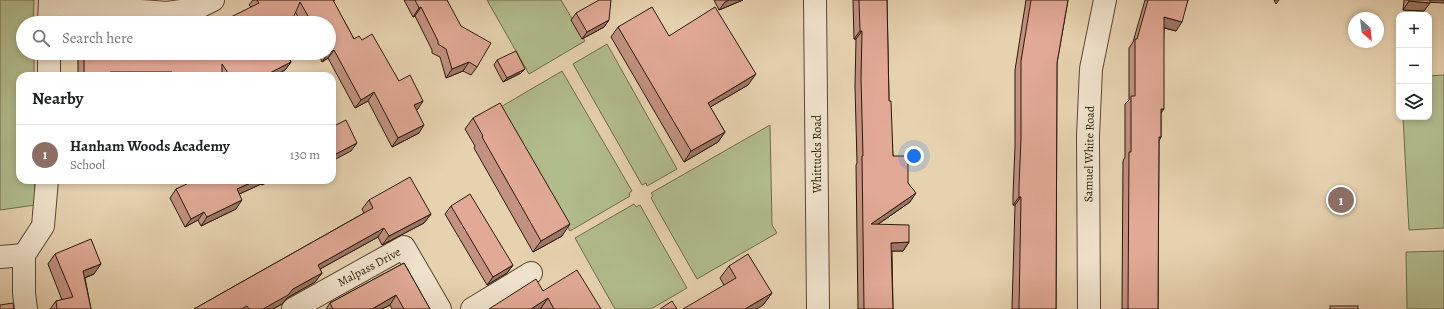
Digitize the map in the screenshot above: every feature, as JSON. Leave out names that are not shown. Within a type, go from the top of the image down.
[{"type":"street","points":[[50,9],[167,12],[195,9],[213,0]]},
{"type":"street","name":"Whittucks Road","points":[[815,0],[818,309]]},
{"type":"street","name":"Samuel White Road","points":[[1089,309],[1088,136],[1090,76],[1105,0]]},
{"type":"street","points":[[49,60],[49,72]]},
{"type":"street","points":[[26,309],[24,293],[24,255],[42,226],[47,184]]},
{"type":"street","name":"Malpass Drive","points":[[293,309],[404,247],[440,309]]},
{"type":"street","points":[[0,257],[24,255]]},
{"type":"street","points":[[472,309],[531,273]]},
{"type":"green space","points":[[0,0],[34,0],[33,16],[16,16],[16,60],[34,60],[34,72],[16,72],[16,184],[35,184],[35,205],[0,210]]},
{"type":"green space","points":[[487,0],[561,0],[585,41],[529,74]]},
{"type":"green space","points":[[607,44],[677,169],[647,186],[646,183],[642,185],[573,64]]},
{"type":"green space","points":[[562,71],[632,191],[629,193],[630,196],[570,231],[499,108]]},
{"type":"green space","points":[[1444,75],[1444,228],[1409,230],[1403,120],[1432,120],[1432,76]]},
{"type":"green space","points":[[770,125],[772,225],[777,233],[697,279],[651,198],[653,196],[651,193]]},
{"type":"green space","points":[[634,204],[636,207],[640,205],[687,288],[651,309],[615,309],[575,238]]},
{"type":"green space","points":[[1444,251],[1444,309],[1407,309],[1406,252]]},
{"type":"building","points":[[257,0],[333,0],[354,39],[359,36],[362,40],[372,34],[399,81],[410,75],[423,101],[414,105],[424,125],[398,138],[374,92],[361,100],[336,54],[336,16],[308,16],[300,2],[294,16],[233,16],[259,3]]},
{"type":"building","points":[[415,0],[447,0],[461,26],[491,43],[477,67],[469,62],[452,69],[446,49],[438,44],[438,41],[421,7],[419,8]]},
{"type":"building","points":[[599,0],[611,0],[609,20],[587,32],[576,13]]},
{"type":"building","points":[[859,0],[887,0],[889,101],[891,101],[893,156],[908,156],[908,183],[916,193],[871,224],[909,225],[909,242],[891,243],[893,309],[864,309],[861,78],[862,31],[860,31]]},
{"type":"building","points":[[1031,0],[1068,0],[1057,63],[1056,309],[1019,309],[1021,61]]},
{"type":"building","points":[[1148,0],[1188,0],[1182,22],[1164,17],[1164,109],[1161,109],[1161,137],[1159,137],[1158,309],[1128,309],[1129,152],[1131,152],[1131,96],[1135,96],[1135,39],[1137,39]]},
{"type":"building","points":[[1430,0],[1430,3],[1409,1]]},
{"type":"building","points":[[652,7],[669,36],[715,7],[756,74],[708,103],[725,132],[691,151],[618,27]]},
{"type":"building","points":[[516,51],[525,69],[507,78],[497,60]]},
{"type":"building","points":[[84,60],[290,60],[291,62],[272,72],[227,72],[222,64],[222,72],[84,72]]},
{"type":"building","points":[[500,103],[570,224],[541,241],[482,137],[483,136],[473,118]]},
{"type":"building","points":[[346,120],[357,143],[336,154],[336,125]]},
{"type":"building","points":[[410,177],[431,214],[389,236],[384,228],[318,265],[322,273],[293,289],[288,295],[263,309],[249,309],[247,306],[241,309],[194,309],[373,208],[369,200]]},
{"type":"building","points":[[187,184],[248,184],[237,189],[242,200],[207,217],[204,212],[191,219],[176,189]]},
{"type":"building","points":[[470,194],[513,265],[493,277],[451,206]]},
{"type":"building","points":[[91,239],[101,264],[83,271],[91,309],[57,309],[56,301],[73,297],[55,254]]},
{"type":"building","points":[[748,254],[772,293],[745,309],[683,309],[736,278],[729,266]]},
{"type":"building","points":[[404,263],[430,309],[404,309],[396,295],[372,309],[333,309],[330,303]]},
{"type":"building","points":[[577,270],[601,309],[554,309],[548,298],[531,309],[489,309],[536,279],[543,291]]},
{"type":"building","points":[[672,301],[677,309],[660,309]]},
{"type":"building","points":[[13,303],[14,309],[0,309],[0,305]]},
{"type":"building","points":[[1330,306],[1358,306],[1358,309],[1330,309]]},
{"type":"place","name":"Hanham Woods Academy","points":[[1341,200]]}]
